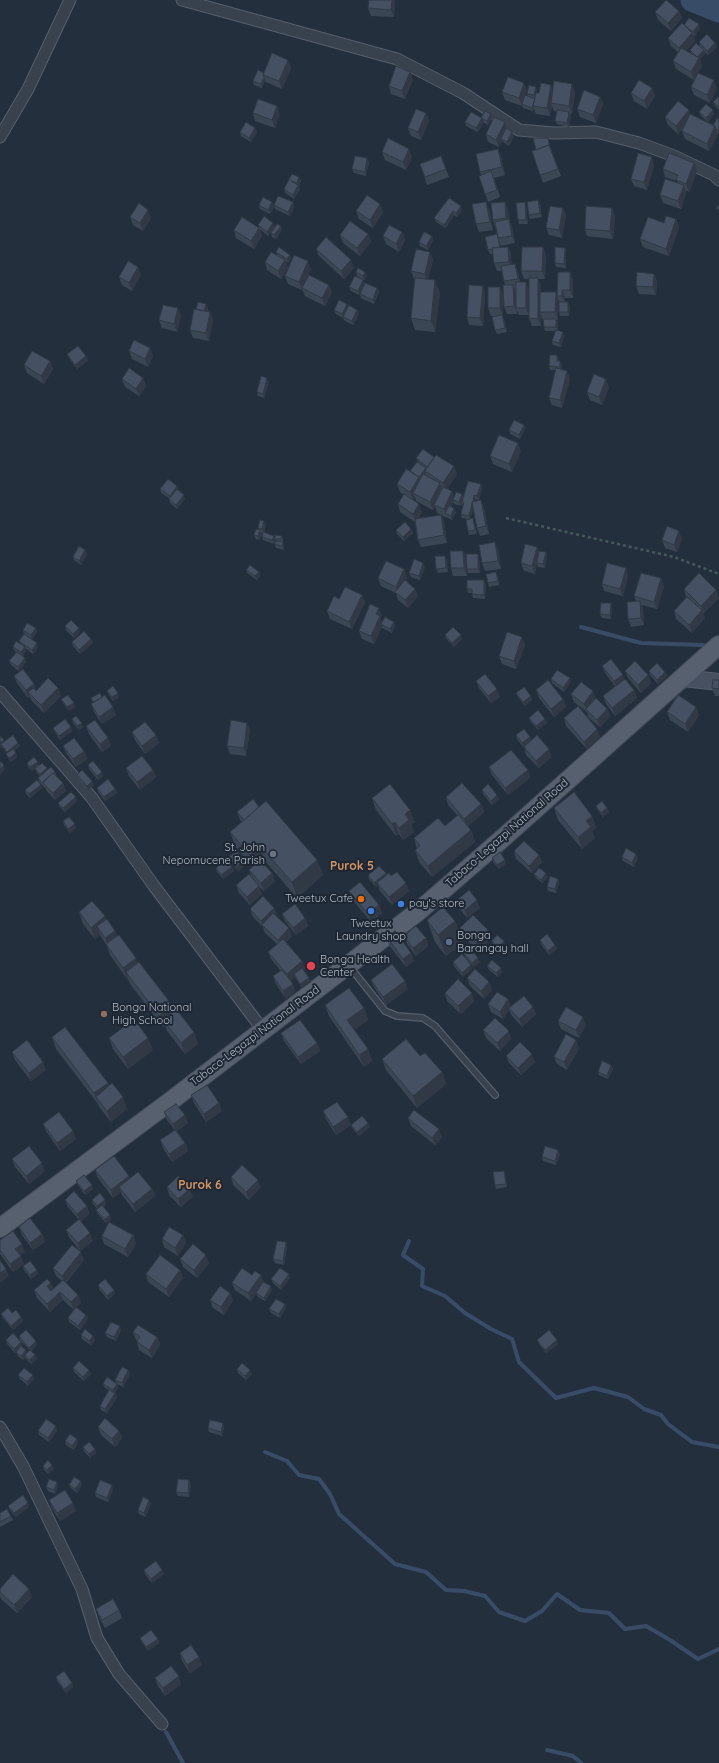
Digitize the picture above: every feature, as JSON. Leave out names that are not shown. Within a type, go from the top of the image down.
[{"type":"main road","name":"Tabaco-Legazpi National Road","points":[[0,1228],[349,966],[420,910],[719,645]]},
{"type":"street","points":[[0,137],[28,89],[70,0]]},
{"type":"street","points":[[182,0],[397,59],[463,93],[519,130],[554,133],[596,132],[639,143],[674,156],[714,175],[719,180]]},
{"type":"street","points":[[682,678],[719,682]]},
{"type":"street","points":[[0,692],[92,798],[154,886],[263,1030]]},
{"type":"street","points":[[0,1427],[23,1466],[82,1589],[97,1638],[119,1674],[162,1724]]},
{"type":"lane","points":[[349,966],[385,1011],[397,1016],[423,1018],[435,1026],[495,1095]]},
{"type":"path","points":[[506,518],[674,557],[719,574]]},
{"type":"building","points":[[369,0],[392,0],[391,10],[368,8]]},
{"type":"building","points":[[666,0],[679,11],[668,23],[655,12]]},
{"type":"building","points":[[689,18],[699,24],[693,32],[684,25]]},
{"type":"building","points":[[682,23],[692,33],[679,48],[668,38]]},
{"type":"building","points":[[707,34],[715,43],[707,51],[699,42]]},
{"type":"building","points":[[696,43],[704,50],[697,57],[690,50]]},
{"type":"building","points":[[681,48],[699,58],[691,72],[673,61]]},
{"type":"building","points":[[272,53],[288,60],[279,81],[263,75]]},
{"type":"building","points":[[396,66],[410,72],[402,91],[389,86]]},
{"type":"building","points":[[258,70],[264,73],[261,84],[253,81]]},
{"type":"building","points":[[698,73],[714,80],[707,95],[691,87]]},
{"type":"building","points":[[508,77],[524,83],[519,98],[502,92]]},
{"type":"building","points":[[639,80],[652,88],[644,101],[631,93]]},
{"type":"building","points":[[554,81],[572,84],[569,106],[551,103]]},
{"type":"building","points":[[541,83],[551,85],[547,108],[533,106],[536,93],[539,93]]},
{"type":"building","points":[[529,85],[536,87],[534,95],[527,94]]},
{"type":"building","points":[[584,90],[600,97],[593,115],[577,109]]},
{"type":"building","points":[[525,95],[535,99],[532,108],[522,104]]},
{"type":"building","points":[[719,96],[719,107],[713,102]]},
{"type":"building","points":[[258,99],[277,106],[272,120],[253,113]]},
{"type":"building","points":[[678,101],[689,110],[676,126],[665,117]]},
{"type":"building","points":[[706,104],[713,110],[706,118],[699,112]]},
{"type":"building","points":[[416,109],[426,113],[418,132],[408,128]]},
{"type":"building","points":[[557,110],[569,112],[567,123],[555,121]]},
{"type":"building","points":[[485,111],[491,114],[487,121],[481,118]]},
{"type":"building","points":[[471,112],[482,118],[476,128],[465,122]]},
{"type":"building","points":[[690,114],[715,126],[707,144],[682,131]]},
{"type":"building","points":[[494,117],[505,122],[496,140],[486,134]]},
{"type":"building","points":[[717,118],[719,120],[719,131],[715,126],[713,126]]},
{"type":"building","points":[[246,122],[255,128],[249,138],[240,132]]},
{"type":"building","points":[[506,128],[512,132],[507,142],[501,139]]},
{"type":"building","points":[[388,138],[409,149],[403,162],[382,152]]},
{"type":"building","points":[[533,138],[548,138],[549,145],[536,150]]},
{"type":"building","points":[[549,145],[558,169],[540,175],[532,151]]},
{"type":"building","points":[[498,149],[502,167],[480,172],[476,154]]},
{"type":"building","points":[[638,153],[652,157],[644,182],[631,179]]},
{"type":"building","points":[[669,153],[694,163],[686,184],[676,180],[678,175],[663,169]]},
{"type":"building","points":[[355,156],[367,158],[365,172],[352,169]]},
{"type":"building","points":[[441,156],[446,169],[425,177],[420,164]]},
{"type":"building","points":[[491,171],[497,190],[485,194],[479,176]]},
{"type":"building","points":[[292,174],[299,177],[297,183],[291,181],[298,185],[293,195],[284,189]]},
{"type":"building","points":[[665,179],[684,185],[678,201],[660,195]]},
{"type":"building","points":[[367,195],[380,204],[370,220],[356,211]]},
{"type":"building","points":[[278,196],[293,202],[288,212],[274,205]]},
{"type":"building","points":[[263,197],[272,202],[268,210],[259,205]]},
{"type":"building","points":[[449,198],[461,206],[456,213],[453,211],[444,225],[434,218]]},
{"type":"building","points":[[538,200],[540,213],[529,215],[527,202]]},
{"type":"building","points":[[486,202],[490,222],[476,224],[472,204]]},
{"type":"building","points":[[505,202],[506,218],[493,220],[491,203]]},
{"type":"building","points":[[525,202],[526,220],[518,220],[516,203]]},
{"type":"building","points":[[139,203],[148,210],[140,223],[130,217]]},
{"type":"building","points":[[550,206],[563,208],[559,230],[546,228]]},
{"type":"building","points":[[586,206],[612,208],[610,231],[585,229]]},
{"type":"building","points":[[264,216],[273,223],[267,232],[258,225]]},
{"type":"building","points":[[666,216],[676,219],[666,249],[640,239],[648,217],[664,223]]},
{"type":"building","points":[[242,217],[259,228],[251,241],[234,230]]},
{"type":"building","points":[[509,219],[512,236],[498,238],[495,222]]},
{"type":"building","points":[[350,221],[368,234],[357,248],[340,235]]},
{"type":"building","points":[[277,224],[281,226],[274,235],[271,233]]},
{"type":"building","points":[[389,225],[402,232],[396,244],[383,236]]},
{"type":"building","points":[[424,232],[432,236],[426,246],[419,242]]},
{"type":"building","points":[[497,234],[500,247],[488,250],[485,237]]},
{"type":"building","points":[[326,237],[351,260],[341,271],[316,249]]},
{"type":"building","points":[[279,247],[290,255],[287,259],[276,252]]},
{"type":"building","points":[[508,247],[509,262],[494,263],[492,248]]},
{"type":"building","points":[[522,247],[543,247],[542,271],[521,271]]},
{"type":"building","points":[[555,247],[565,248],[564,264],[555,263]]},
{"type":"building","points":[[416,249],[430,252],[425,274],[411,271]]},
{"type":"building","points":[[271,252],[285,260],[278,271],[265,262]]},
{"type":"building","points":[[294,255],[308,261],[299,282],[285,276]]},
{"type":"building","points":[[128,261],[138,267],[129,283],[119,277]]},
{"type":"building","points":[[515,264],[518,279],[504,281],[501,266]]},
{"type":"building","points":[[358,268],[365,272],[363,276],[356,272]]},
{"type":"building","points":[[558,272],[570,272],[570,290],[562,290],[562,296],[557,296]]},
{"type":"building","points":[[637,272],[654,274],[653,287],[636,286]]},
{"type":"building","points":[[309,275],[329,285],[322,298],[302,288]]},
{"type":"building","points":[[355,276],[363,280],[358,291],[349,287]]},
{"type":"building","points":[[415,278],[435,280],[431,321],[411,318]]},
{"type":"building","points":[[529,278],[538,278],[538,319],[529,318]]},
{"type":"building","points":[[516,282],[526,282],[526,308],[516,308]]},
{"type":"building","points":[[365,283],[377,288],[373,300],[360,294]]},
{"type":"building","points":[[469,285],[483,286],[480,318],[467,317]]},
{"type":"building","points":[[503,285],[513,285],[514,306],[504,307]]},
{"type":"building","points":[[488,287],[500,287],[500,308],[488,308]]},
{"type":"building","points":[[540,292],[556,292],[555,312],[540,312]]},
{"type":"building","points":[[339,300],[347,304],[342,314],[334,310]]},
{"type":"building","points":[[198,302],[206,304],[204,311],[196,309]]},
{"type":"building","points":[[559,302],[568,302],[568,312],[559,312]]},
{"type":"building","points":[[163,305],[178,308],[174,324],[159,320]]},
{"type":"building","points":[[349,305],[357,310],[352,321],[343,317]]},
{"type":"building","points":[[194,309],[210,312],[206,333],[190,330]]},
{"type":"building","points":[[502,315],[505,328],[495,330],[492,317]]},
{"type":"building","points":[[543,319],[556,319],[556,327],[544,327]]},
{"type":"building","points":[[556,330],[563,332],[559,343],[552,341]]},
{"type":"building","points":[[134,340],[150,348],[145,359],[129,351]]},
{"type":"building","points":[[78,346],[86,356],[75,365],[67,354]]},
{"type":"building","points":[[32,351],[50,361],[41,376],[24,365]]},
{"type":"building","points":[[550,355],[557,355],[557,361],[560,361],[560,367],[549,366]]},
{"type":"building","points":[[129,368],[143,378],[136,389],[122,379]]},
{"type":"building","points":[[556,368],[567,371],[560,400],[549,398]]},
{"type":"building","points":[[594,374],[606,379],[599,397],[587,392]]},
{"type":"building","points":[[261,376],[267,378],[263,394],[257,392]]},
{"type":"building","points":[[514,420],[524,425],[519,435],[509,430]]},
{"type":"building","points":[[499,435],[518,443],[509,464],[490,456]]},
{"type":"building","points":[[423,449],[434,457],[427,467],[416,458]]},
{"type":"building","points":[[436,455],[454,466],[443,483],[425,471]]},
{"type":"building","points":[[417,462],[426,468],[419,477],[410,471]]},
{"type":"building","points":[[406,469],[419,477],[410,492],[397,484]]},
{"type":"building","points":[[423,474],[440,483],[430,502],[413,493]]},
{"type":"building","points":[[168,479],[177,486],[170,496],[160,489]]},
{"type":"building","points":[[468,481],[481,484],[477,496],[474,495],[469,516],[461,514],[464,502],[462,502]]},
{"type":"building","points":[[443,487],[452,491],[444,509],[434,505]]},
{"type":"building","points":[[177,489],[184,495],[176,505],[169,499]]},
{"type":"building","points":[[456,492],[462,494],[459,502],[453,500]]},
{"type":"building","points":[[404,494],[419,504],[413,514],[398,504]]},
{"type":"building","points":[[481,500],[486,526],[477,528],[472,502]]},
{"type":"building","points":[[449,506],[454,508],[451,516],[445,513]]},
{"type":"building","points":[[441,515],[444,535],[418,540],[415,519]]},
{"type":"building","points":[[473,518],[475,530],[468,531],[466,520]]},
{"type":"building","points":[[260,520],[264,521],[262,529],[258,528]]},
{"type":"building","points":[[405,522],[411,529],[403,537],[396,530]]},
{"type":"building","points":[[667,526],[679,531],[674,545],[662,540]]},
{"type":"building","points":[[256,529],[260,530],[258,536],[254,535]]},
{"type":"building","points":[[263,532],[274,536],[272,540],[262,537]]},
{"type":"building","points":[[275,535],[282,536],[281,539],[275,539]]},
{"type":"building","points":[[275,541],[283,542],[282,546],[275,544]]},
{"type":"building","points":[[495,542],[498,561],[482,563],[479,545]]},
{"type":"building","points":[[525,544],[537,547],[532,566],[521,563]]},
{"type":"building","points":[[79,546],[85,550],[79,561],[73,557]]},
{"type":"building","points":[[450,551],[463,551],[464,568],[451,568]]},
{"type":"building","points":[[539,551],[546,552],[543,564],[537,563]]},
{"type":"building","points":[[466,554],[478,554],[478,569],[467,569]]},
{"type":"building","points":[[435,556],[445,556],[446,568],[436,569]]},
{"type":"building","points":[[414,559],[423,563],[419,576],[409,573]]},
{"type":"building","points":[[386,561],[404,569],[396,587],[378,578]]},
{"type":"building","points":[[607,563],[626,568],[620,589],[602,584]]},
{"type":"building","points":[[250,565],[259,572],[255,576],[246,570]]},
{"type":"building","points":[[496,572],[498,581],[488,583],[486,574]]},
{"type":"building","points":[[641,573],[661,578],[654,602],[634,596]]},
{"type":"building","points":[[699,573],[716,590],[701,606],[684,589]]},
{"type":"building","points":[[405,580],[415,589],[405,600],[395,592]]},
{"type":"building","points":[[467,580],[484,580],[484,595],[472,594],[472,589],[467,589]]},
{"type":"building","points":[[345,587],[362,595],[349,622],[327,611],[334,596],[339,599]]},
{"type":"building","points":[[687,597],[702,610],[689,625],[674,611]]},
{"type":"building","points":[[640,601],[641,618],[628,619],[627,602]]},
{"type":"building","points":[[601,603],[611,603],[610,615],[600,614]]},
{"type":"building","points":[[370,604],[379,608],[376,614],[380,616],[371,636],[359,631]]},
{"type":"building","points":[[385,617],[394,622],[390,629],[381,624]]},
{"type":"building","points":[[71,620],[79,628],[73,634],[65,626]]},
{"type":"building","points":[[27,623],[36,628],[31,635],[23,630]]},
{"type":"building","points":[[453,627],[461,635],[452,643],[445,635]]},
{"type":"building","points":[[84,631],[91,639],[79,650],[72,642]]},
{"type":"building","points":[[507,632],[522,637],[514,661],[499,656]]},
{"type":"building","points":[[24,634],[37,643],[32,650],[19,641]]},
{"type":"building","points":[[16,641],[25,647],[21,652],[13,647]]},
{"type":"building","points":[[17,652],[25,658],[18,667],[9,661]]},
{"type":"building","points":[[611,659],[623,675],[614,681],[602,666]]},
{"type":"building","points":[[635,661],[648,675],[638,685],[625,671]]},
{"type":"building","points":[[657,663],[665,672],[657,680],[649,671]]},
{"type":"building","points":[[23,669],[34,684],[26,690],[14,676]]},
{"type":"building","points":[[557,670],[570,678],[563,688],[551,679]]},
{"type":"building","points":[[485,674],[497,689],[488,696],[476,681]]},
{"type":"building","points":[[48,678],[58,688],[41,705],[28,692],[33,688],[36,691]]},
{"type":"building","points":[[625,679],[634,690],[612,708],[603,696]]},
{"type":"building","points":[[548,680],[563,699],[551,709],[536,690]]},
{"type":"building","points":[[713,680],[719,680],[719,689],[712,688]]},
{"type":"building","points":[[581,682],[593,691],[584,704],[571,694]]},
{"type":"building","points":[[113,686],[118,693],[112,697],[107,691]]},
{"type":"building","points":[[524,687],[531,696],[523,702],[516,693]]},
{"type":"building","points":[[100,693],[102,697],[94,702],[91,698]]},
{"type":"building","points":[[68,695],[74,703],[67,707],[61,699]]},
{"type":"building","points":[[105,695],[113,707],[99,717],[91,704]]},
{"type":"building","points":[[678,695],[696,707],[685,724],[667,712]]},
{"type":"building","points":[[596,698],[607,709],[597,720],[586,709]]},
{"type":"building","points":[[578,706],[597,729],[584,742],[564,718]]},
{"type":"building","points":[[538,710],[545,719],[536,726],[529,718]]},
{"type":"building","points":[[76,716],[82,723],[77,726],[72,719]]},
{"type":"building","points":[[65,719],[71,727],[59,736],[53,728]]},
{"type":"building","points":[[95,720],[108,738],[100,744],[86,726]]},
{"type":"building","points":[[231,720],[247,723],[244,748],[227,746]]},
{"type":"building","points":[[145,722],[156,735],[142,746],[132,732]]},
{"type":"building","points":[[524,729],[530,737],[522,743],[516,735]]},
{"type":"building","points":[[13,735],[18,743],[7,752],[1,744]]},
{"type":"building","points":[[537,735],[549,749],[536,761],[524,747]]},
{"type":"building","points":[[0,736],[4,740],[0,743]]},
{"type":"building","points":[[74,738],[84,751],[73,759],[63,746]]},
{"type":"building","points":[[13,749],[16,753],[9,758],[6,754]]},
{"type":"building","points":[[511,750],[528,770],[505,788],[489,767]]},
{"type":"building","points":[[142,756],[153,770],[137,782],[126,768]]},
{"type":"building","points":[[34,757],[38,762],[30,767],[27,763]]},
{"type":"building","points":[[0,761],[4,765],[0,769]]},
{"type":"building","points":[[93,761],[102,772],[97,776],[88,765]]},
{"type":"building","points":[[42,763],[47,768],[40,774],[35,769]]},
{"type":"building","points":[[51,767],[55,772],[54,774],[53,773],[42,783],[38,778]]},
{"type":"building","points":[[82,770],[92,781],[87,786],[77,775]]},
{"type":"building","points":[[53,773],[63,783],[53,793],[43,783]]},
{"type":"building","points":[[108,779],[115,789],[104,797],[97,788]]},
{"type":"building","points":[[37,780],[41,785],[29,794],[25,790]]},
{"type":"building","points":[[462,783],[481,804],[464,819],[446,797]]},
{"type":"building","points":[[390,784],[410,810],[405,814],[409,820],[399,828],[395,822],[392,824],[372,798]]},
{"type":"building","points":[[488,784],[497,795],[491,801],[482,790]]},
{"type":"building","points":[[71,792],[76,797],[63,808],[58,803]]},
{"type":"building","points":[[574,792],[592,816],[586,821],[591,827],[578,837],[554,808]]},
{"type":"building","points":[[253,799],[259,807],[244,820],[237,812]]},
{"type":"building","name":"St. John Nepomucene Parish","points":[[266,801],[317,860],[292,882],[260,846],[250,855],[230,832]]},
{"type":"building","points":[[602,801],[607,808],[601,813],[596,806]]},
{"type":"building","points":[[458,815],[471,830],[428,866],[415,850],[420,846],[414,838],[438,818],[445,826]]},
{"type":"building","points":[[69,817],[75,824],[68,829],[63,821]]},
{"type":"building","points":[[524,841],[539,855],[529,866],[514,851]]},
{"type":"building","points":[[626,848],[636,854],[632,863],[622,857]]},
{"type":"building","points":[[237,851],[244,861],[236,867],[228,857]]},
{"type":"building","points":[[500,852],[505,860],[497,865],[492,858]]},
{"type":"building","points":[[227,859],[232,867],[221,875],[216,868]]},
{"type":"building","points":[[260,860],[272,873],[261,883],[249,870]]},
{"type":"building","points":[[379,866],[386,873],[374,883],[368,875]]},
{"type":"building","points":[[539,868],[546,873],[541,880],[534,874]]},
{"type":"building","points":[[397,872],[406,883],[389,897],[377,883],[389,873],[391,876]]},
{"type":"building","points":[[249,874],[259,886],[247,897],[236,885]]},
{"type":"building","points":[[550,876],[558,879],[555,889],[547,887]]},
{"type":"building","points":[[360,882],[379,905],[368,914],[349,891]]},
{"type":"building","points":[[469,890],[477,900],[465,910],[457,900]]},
{"type":"building","points":[[263,896],[274,908],[261,921],[250,909]]},
{"type":"building","points":[[92,901],[105,916],[91,928],[79,912]]},
{"type":"building","points":[[295,904],[305,918],[293,928],[282,914]]},
{"type":"building","points":[[443,907],[455,921],[438,935],[427,920]]},
{"type":"building","points":[[273,913],[289,928],[278,940],[262,925]]},
{"type":"building","points":[[473,915],[488,930],[476,943],[460,928]]},
{"type":"building","points":[[107,919],[115,931],[105,938],[97,926]]},
{"type":"building","points":[[416,926],[426,938],[413,948],[404,936]]},
{"type":"building","points":[[395,931],[411,953],[403,959],[387,937]]},
{"type":"building","points":[[547,934],[555,945],[548,951],[540,940]]},
{"type":"building","points":[[119,935],[136,958],[123,968],[106,944]]},
{"type":"building","points":[[497,935],[504,941],[498,947],[492,941]]},
{"type":"building","points":[[283,939],[302,961],[287,974],[268,952]]},
{"type":"building","points":[[470,948],[478,958],[472,963],[464,953]]},
{"type":"building","points":[[462,954],[471,965],[462,973],[453,962]]},
{"type":"building","points":[[492,960],[501,968],[496,973],[487,966]]},
{"type":"building","points":[[139,962],[172,1005],[159,1016],[126,972]]},
{"type":"building","points":[[392,964],[405,981],[383,997],[371,980]]},
{"type":"building","points":[[302,968],[309,978],[300,984],[294,974]]},
{"type":"building","points":[[475,969],[489,982],[481,991],[467,978]]},
{"type":"building","points":[[282,970],[293,984],[283,991],[273,976]]},
{"type":"building","points":[[458,979],[472,993],[458,1006],[445,993]]},
{"type":"building","points":[[349,988],[364,1008],[347,1020],[368,1049],[359,1055],[325,1005]]},
{"type":"building","points":[[497,992],[508,999],[500,1012],[488,1004]]},
{"type":"building","points":[[524,996],[533,1007],[519,1019],[509,1008]]},
{"type":"building","points":[[566,1007],[583,1017],[576,1030],[558,1021]]},
{"type":"building","points":[[176,1009],[194,1032],[181,1043],[163,1020]]},
{"type":"building","points":[[495,1018],[509,1031],[497,1043],[483,1030]]},
{"type":"building","points":[[134,1019],[148,1038],[123,1057],[109,1038]]},
{"type":"building","points":[[300,1020],[317,1043],[298,1057],[281,1033]]},
{"type":"building","points":[[65,1027],[108,1083],[94,1093],[52,1037]]},
{"type":"building","points":[[566,1034],[576,1040],[564,1062],[554,1057]]},
{"type":"building","points":[[406,1039],[420,1056],[425,1053],[442,1072],[413,1096],[382,1059]]},
{"type":"building","points":[[27,1040],[43,1062],[29,1073],[12,1052]]},
{"type":"building","points":[[520,1042],[532,1054],[518,1068],[506,1056]]},
{"type":"building","points":[[602,1061],[611,1065],[607,1076],[598,1072]]},
{"type":"building","points":[[112,1083],[123,1097],[107,1111],[96,1097]]},
{"type":"building","points":[[207,1085],[219,1103],[204,1114],[191,1095]]},
{"type":"building","points":[[337,1102],[348,1117],[333,1127],[323,1111]]},
{"type":"building","points":[[176,1104],[185,1115],[173,1124],[164,1112]]},
{"type":"building","points":[[414,1110],[439,1129],[432,1138],[408,1118]]},
{"type":"building","points":[[59,1112],[73,1131],[57,1143],[43,1124]]},
{"type":"building","points":[[362,1116],[368,1123],[357,1132],[351,1125]]},
{"type":"building","points":[[175,1130],[185,1143],[169,1154],[160,1140]]},
{"type":"building","points":[[29,1146],[42,1163],[26,1176],[12,1159]]},
{"type":"building","points":[[545,1146],[558,1150],[555,1161],[542,1157]]},
{"type":"building","points":[[114,1156],[129,1176],[111,1190],[95,1170]]},
{"type":"building","points":[[242,1165],[258,1180],[246,1192],[231,1177]]},
{"type":"building","points":[[504,1171],[506,1184],[495,1185],[493,1172]]},
{"type":"building","points":[[138,1172],[152,1189],[133,1204],[119,1187]]},
{"type":"building","points":[[84,1175],[92,1185],[84,1191],[76,1181]]},
{"type":"building","points":[[178,1176],[190,1189],[178,1199],[167,1187]]},
{"type":"building","points":[[74,1191],[87,1206],[77,1214],[65,1200]]},
{"type":"building","points":[[100,1193],[105,1200],[97,1206],[92,1200]]},
{"type":"building","points":[[102,1205],[110,1215],[105,1219],[96,1210]]},
{"type":"building","points":[[30,1218],[42,1234],[30,1243],[19,1227]]},
{"type":"building","points":[[79,1219],[90,1233],[78,1243],[66,1230]]},
{"type":"building","points":[[109,1222],[133,1235],[125,1249],[102,1236]]},
{"type":"building","points":[[169,1227],[183,1235],[175,1248],[162,1239]]},
{"type":"building","points":[[13,1231],[22,1244],[15,1249],[21,1256],[10,1264],[0,1250],[0,1240]]},
{"type":"building","points":[[277,1241],[286,1242],[283,1261],[273,1259]]},
{"type":"building","points":[[193,1244],[206,1255],[194,1270],[180,1259]]},
{"type":"building","points":[[72,1245],[81,1252],[62,1276],[53,1268]]},
{"type":"building","points":[[160,1255],[180,1270],[166,1289],[146,1274]]},
{"type":"building","points":[[0,1260],[6,1269],[0,1273]]},
{"type":"building","points":[[30,1261],[37,1270],[30,1275],[23,1266]]},
{"type":"building","points":[[242,1268],[252,1275],[255,1271],[261,1275],[248,1293],[232,1283]]},
{"type":"building","points":[[280,1268],[289,1274],[280,1286],[271,1279]]},
{"type":"building","points":[[47,1279],[51,1283],[47,1286],[51,1291],[63,1280],[78,1295],[71,1302],[60,1292],[47,1304],[34,1290]]},
{"type":"building","points":[[105,1279],[114,1290],[107,1296],[98,1285]]},
{"type":"building","points":[[263,1282],[271,1286],[264,1298],[256,1293]]},
{"type":"building","points":[[220,1286],[230,1293],[221,1307],[210,1300]]},
{"type":"building","points":[[276,1299],[285,1304],[279,1314],[269,1309]]},
{"type":"building","points":[[76,1307],[86,1315],[78,1326],[68,1318]]},
{"type":"building","points":[[8,1308],[12,1313],[16,1310],[21,1317],[11,1326],[1,1314]]},
{"type":"building","points":[[111,1322],[120,1326],[114,1337],[105,1333]]},
{"type":"building","points":[[138,1325],[157,1337],[149,1350],[137,1342],[140,1337],[133,1332]]},
{"type":"building","points":[[85,1329],[93,1336],[89,1341],[81,1335]]},
{"type":"building","points":[[26,1330],[36,1341],[29,1348],[19,1336]]},
{"type":"building","points":[[549,1330],[557,1340],[545,1350],[537,1340]]},
{"type":"building","points":[[13,1333],[21,1342],[14,1349],[6,1340]]},
{"type":"building","points":[[21,1346],[26,1350],[21,1356],[16,1352]]},
{"type":"building","points":[[30,1350],[35,1355],[29,1360],[25,1355]]},
{"type":"building","points":[[79,1361],[89,1370],[83,1377],[73,1368]]},
{"type":"building","points":[[242,1363],[250,1370],[245,1376],[237,1369]]},
{"type":"building","points":[[122,1367],[128,1370],[122,1383],[115,1380]]},
{"type":"building","points":[[24,1368],[33,1375],[27,1382],[18,1375]]},
{"type":"building","points":[[107,1377],[117,1384],[113,1390],[103,1384]]},
{"type":"building","points":[[109,1390],[115,1393],[105,1409],[100,1406]]},
{"type":"building","points":[[105,1418],[119,1431],[112,1439],[98,1427]]},
{"type":"building","points":[[46,1419],[56,1426],[48,1438],[38,1431]]},
{"type":"building","points":[[210,1420],[223,1423],[221,1432],[208,1428]]},
{"type":"building","points":[[70,1434],[77,1439],[72,1446],[65,1441]]},
{"type":"building","points":[[89,1442],[95,1449],[89,1454],[83,1447]]},
{"type":"building","points":[[48,1460],[52,1465],[47,1470],[43,1466]]},
{"type":"building","points":[[74,1477],[81,1481],[75,1489],[69,1485]]},
{"type":"building","points":[[49,1479],[57,1482],[54,1490],[46,1487]]},
{"type":"building","points":[[178,1479],[189,1480],[188,1493],[176,1492]]},
{"type":"building","points":[[100,1480],[112,1485],[107,1498],[95,1493]]},
{"type":"building","points":[[65,1490],[73,1503],[57,1513],[49,1500]]},
{"type":"building","points":[[23,1495],[28,1503],[14,1513],[8,1506]]},
{"type":"building","points":[[143,1497],[149,1500],[144,1513],[138,1510]]},
{"type":"building","points":[[7,1509],[11,1516],[0,1522],[0,1513]]},
{"type":"building","points":[[156,1561],[162,1570],[151,1579],[144,1570]]},
{"type":"building","points":[[13,1574],[29,1589],[14,1605],[0,1592],[0,1589]]},
{"type":"building","points":[[113,1599],[119,1610],[102,1620],[96,1609]]},
{"type":"building","points":[[151,1630],[158,1639],[146,1647],[140,1638]]},
{"type":"building","points":[[191,1645],[199,1657],[187,1665],[180,1653]]},
{"type":"building","points":[[171,1666],[179,1676],[163,1688],[155,1678]]},
{"type":"building","points":[[64,1671],[72,1683],[64,1689],[56,1677]]},
{"type":"waterway","points":[[692,0],[719,11]]},
{"type":"waterway","points":[[581,627],[641,643],[703,645],[708,647]]},
{"type":"waterway","points":[[409,1241],[403,1255],[423,1269],[422,1286],[445,1296],[465,1313],[491,1329],[512,1339],[519,1362],[556,1398],[594,1388],[628,1397],[644,1409],[661,1415],[668,1424],[692,1442],[719,1447]]},
{"type":"waterway","points":[[265,1452],[287,1461],[299,1475],[319,1479],[330,1494],[339,1514],[395,1564],[426,1572],[446,1590],[464,1591],[485,1596],[499,1612],[525,1621],[542,1611],[557,1594],[580,1610],[609,1613],[625,1629],[646,1626],[698,1659],[719,1649]]},
{"type":"waterway","points":[[166,1732],[183,1763]]},
{"type":"waterway","points":[[547,1750],[573,1756],[581,1763]]},
{"type":"place","name":"St. John Nepomucene Parish","points":[[273,854]]},
{"type":"place","name":"Tweetux Cafe","points":[[361,899]]},
{"type":"place","name":"pay's store","points":[[401,904]]},
{"type":"place","name":"Tweetux Laundry shop","points":[[371,911]]},
{"type":"place","name":"Bonga Barangay hall","points":[[449,942]]},
{"type":"place","name":"Bonga Health Center","points":[[311,966]]},
{"type":"place","name":"Bonga National High School","points":[[104,1014]]},
{"type":"district","name":"Purok 5","points":[[352,866]]},
{"type":"district","name":"Purok 6","points":[[200,1185]]}]
